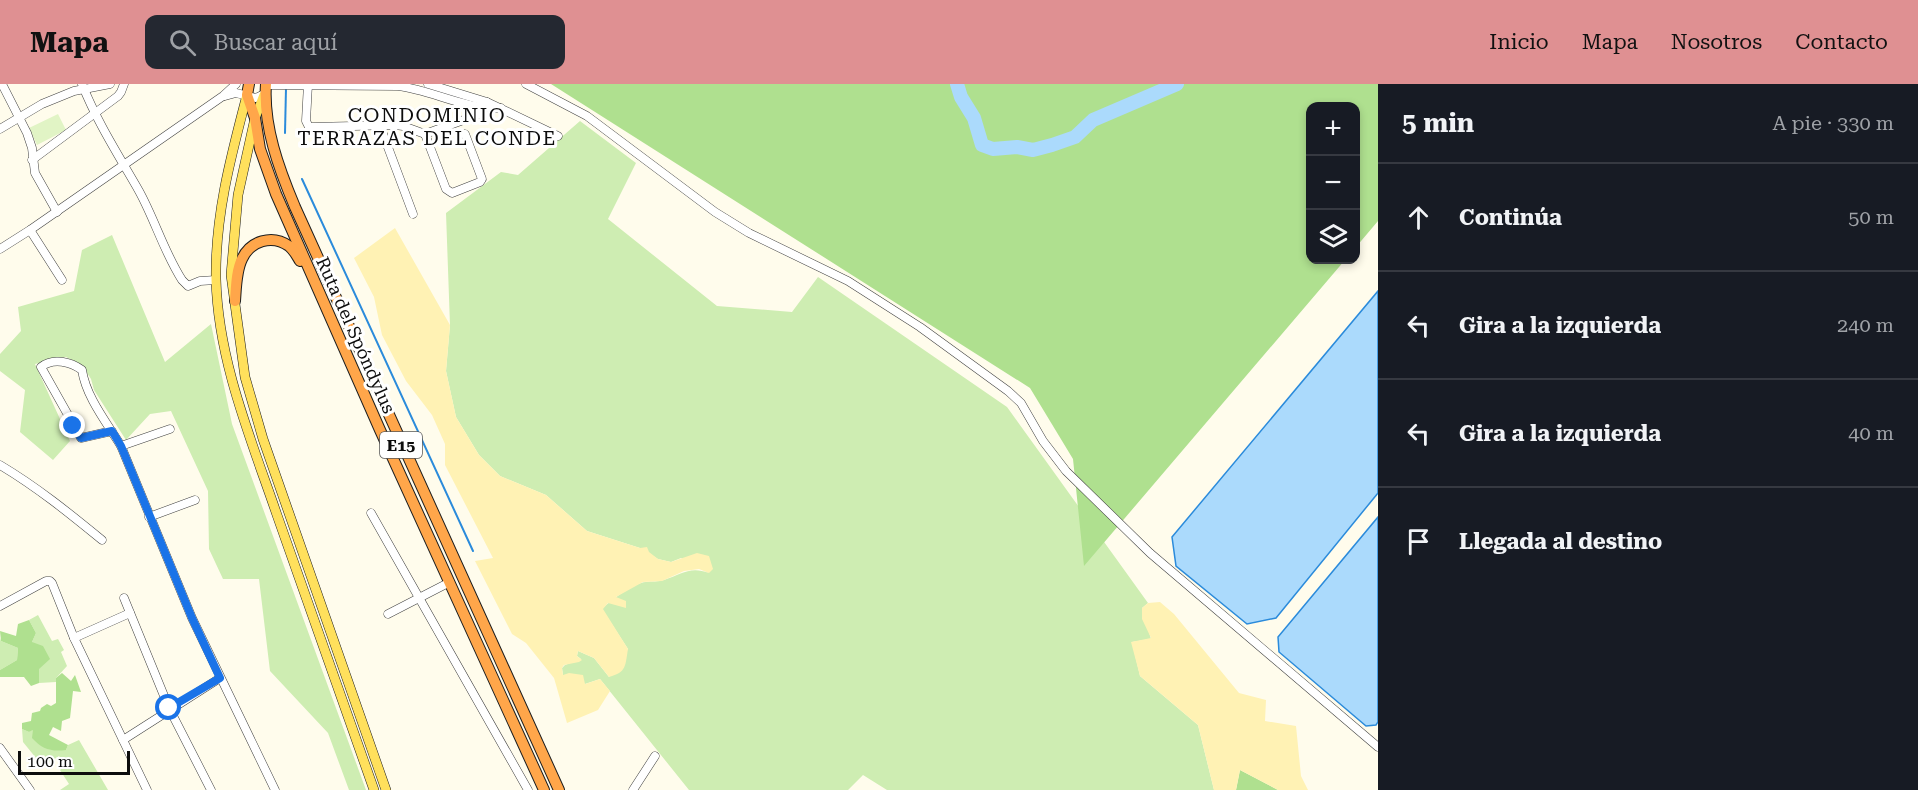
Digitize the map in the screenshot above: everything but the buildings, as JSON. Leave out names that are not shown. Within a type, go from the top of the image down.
[{"type":"highway","name":"Ruta del Spóndylus","points":[[266,87],[275,158],[298,216],[559,790]]},
{"type":"highway","name":"Ruta del Spóndylus","points":[[248,90],[267,171],[544,790]]},
{"type":"highway","points":[[235,301],[239,264],[242,257],[252,246],[268,239],[281,241],[291,248],[317,286]]},
{"type":"main road","points":[[266,87],[255,118],[235,217],[231,275],[241,354],[252,404],[386,790]]},
{"type":"main road","points":[[248,90],[227,171],[219,213],[216,280],[223,342],[230,376],[250,436],[374,790]]},
{"type":"street","points":[[2,84],[20,116],[30,142],[35,172],[57,212]]},
{"type":"street","points":[[0,129],[42,104],[83,87],[110,84]]},
{"type":"street","points":[[32,160],[118,96],[124,84]]},
{"type":"street","points":[[0,249],[123,166],[223,96],[236,84]]},
{"type":"street","points":[[428,84],[485,105]]},
{"type":"street","points":[[526,84],[587,116],[715,212],[749,233],[857,287],[920,327],[1008,391],[1022,403],[1047,447],[1066,471],[1150,553],[1378,747]]},
{"type":"street","points":[[308,85],[306,121],[309,126],[403,126],[425,135],[480,114],[485,105]]},
{"type":"street","points":[[223,96],[248,90],[259,98],[266,87],[285,86],[415,86],[501,108],[558,136]]},
{"type":"street","points":[[83,87],[94,113],[139,192],[182,280],[188,286],[200,281],[216,280]]},
{"type":"street","points":[[380,126],[413,214]]},
{"type":"street","points":[[425,135],[446,189],[452,193],[480,182],[482,179],[465,134]]},
{"type":"street","points":[[30,230],[62,280]]},
{"type":"street","points":[[112,431],[81,438],[41,367],[53,362],[73,364],[82,370],[89,390],[121,446],[192,618],[275,790]]},
{"type":"street","points":[[121,446],[170,429]]},
{"type":"street","points":[[0,465],[65,509],[102,540]]},
{"type":"street","points":[[149,517],[195,500]]},
{"type":"street","points":[[372,513],[528,790]]},
{"type":"street","points":[[0,606],[50,580],[74,638],[147,790]]},
{"type":"street","points":[[388,614],[450,582]]},
{"type":"street","points":[[124,598],[169,708],[210,790]]},
{"type":"street","points":[[74,638],[130,614]]},
{"type":"street","points":[[123,740],[169,708],[220,678]]},
{"type":"street","points":[[0,748],[30,790]]},
{"type":"street","points":[[633,790],[655,756]]},
{"type":"green space","points":[[551,84],[1378,84],[1378,221],[1360,242],[1360,102],[1306,102],[1306,264],[1342,264],[1084,566],[1073,459],[1030,388]]},
{"type":"green space","points":[[58,114],[66,130],[37,145],[29,128]]},
{"type":"green space","points":[[580,121],[636,163],[608,219],[717,306],[792,312],[818,277],[1007,407],[1148,603],[1142,608],[1151,639],[1132,642],[1140,676],[1198,725],[1214,790],[887,790],[863,775],[848,790],[689,790],[600,679],[585,684],[563,675],[562,668],[565,665],[581,659],[577,656],[578,651],[594,658],[609,677],[628,649],[602,609],[617,597],[641,583],[662,581],[696,570],[709,573],[681,558],[671,562],[658,559],[640,548],[587,531],[546,495],[500,476],[479,455],[456,417],[446,371],[450,325],[446,213],[501,172],[518,175]]},
{"type":"green space","points":[[112,235],[165,362],[211,324],[232,424],[366,790],[349,790],[328,733],[270,671],[259,579],[223,579],[209,549],[208,491],[171,411],[150,414],[126,440],[94,390],[91,379],[82,365],[66,357],[35,364],[70,441],[53,460],[20,432],[25,390],[0,371],[0,354],[21,331],[18,307],[74,291],[82,250]]},
{"type":"green space","points":[[38,615],[52,641],[58,639],[64,650],[61,652],[67,666],[56,678],[56,682],[39,683],[39,669],[32,642],[36,633],[29,620]]},
{"type":"green space","points":[[29,620],[36,633],[32,642],[43,646],[50,659],[39,669],[39,683],[31,686],[24,677],[0,677],[0,670],[17,660],[18,648],[1,641],[0,631],[16,636],[18,624]]},
{"type":"green space","points":[[0,638],[1,641],[18,648],[17,660],[0,670]]},
{"type":"green space","points":[[62,673],[71,681],[75,675],[81,692],[73,691],[70,718],[62,721],[61,731],[53,727],[49,735],[68,745],[66,750],[56,751],[39,745],[32,738],[33,730],[29,732],[22,729],[22,723],[31,721],[32,713],[40,711],[47,704],[51,706],[56,703],[56,678]]},
{"type":"green space","points":[[22,729],[29,732],[34,729],[66,750],[68,745],[79,740],[108,790],[60,790],[69,784],[60,770],[66,765],[59,756],[50,762],[44,755],[36,758],[23,742]]},
{"type":"green space","points":[[1240,770],[1278,790],[1236,790]]},
{"type":"sand","points":[[395,228],[450,325],[446,371],[456,417],[479,455],[500,476],[546,495],[587,531],[640,548],[647,547],[649,552],[658,559],[671,562],[697,553],[709,556],[713,569],[709,573],[699,569],[684,571],[662,581],[643,582],[616,597],[626,601],[626,608],[608,603],[603,609],[628,649],[625,664],[619,673],[609,677],[594,658],[578,651],[577,656],[582,660],[564,665],[563,675],[569,673],[583,675],[585,684],[600,679],[610,691],[598,710],[567,723],[554,678],[526,643],[512,634],[475,561],[493,558],[445,465],[445,444],[432,415],[406,381],[382,335],[374,297],[354,258]]},
{"type":"sand","points":[[1160,602],[1174,614],[1239,693],[1266,700],[1265,721],[1296,726],[1301,776],[1308,790],[1278,790],[1240,770],[1236,790],[1214,790],[1198,725],[1140,676],[1131,642],[1151,638],[1142,619],[1142,608],[1148,603]]},
{"type":"water","points":[[1378,291],[1378,493],[1276,618],[1247,624],[1176,566],[1172,537]]},
{"type":"water","points":[[1378,517],[1378,722],[1376,725],[1366,726],[1279,652],[1278,637]]},
{"type":"waterway","points":[[957,84],[961,97],[974,118],[982,145],[993,149],[1017,147],[1033,150],[1075,137],[1093,120],[1177,84]]},
{"type":"waterway","points":[[285,133],[286,88]]},
{"type":"waterway","points":[[302,179],[473,551]]},
{"type":"district","name":"CONDOMINIO TERRAZAS DEL CONDE","points":[[427,126]]},
{"type":"route","points":[[73,426],[81,438],[112,431],[121,446],[192,618],[220,678],[169,708]]}]
